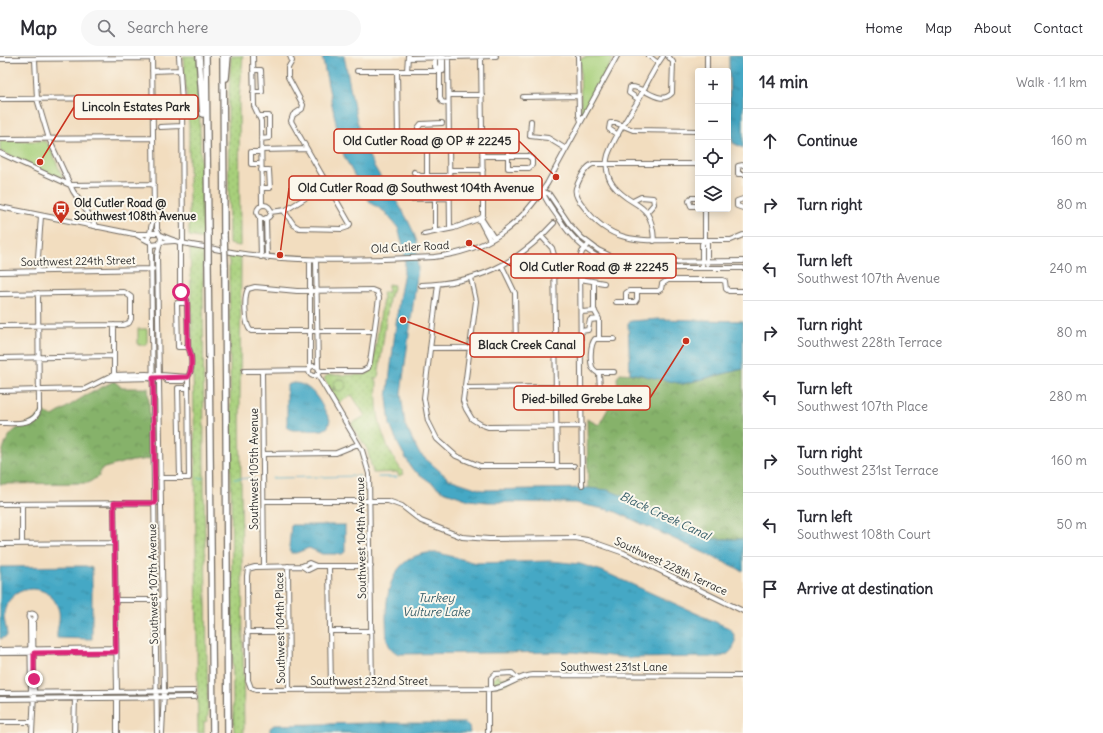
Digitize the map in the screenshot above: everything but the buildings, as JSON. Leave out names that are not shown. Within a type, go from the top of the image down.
[{"type":"highway","points":[[199,56],[206,168]]},
{"type":"highway","points":[[206,56],[213,733]]},
{"type":"highway","points":[[223,56],[228,733]]},
{"type":"highway","points":[[223,86],[226,79],[228,56]]},
{"type":"street","points":[[165,378],[167,381],[183,381],[190,372],[187,303],[186,298],[180,290],[179,242],[182,126],[179,56]]},
{"type":"street","points":[[252,56],[254,106],[261,121],[262,205],[258,208],[257,212],[260,218],[261,257]]},
{"type":"street","points":[[284,211],[294,225],[299,228],[348,227],[350,224],[350,221],[291,121],[293,115],[302,110],[303,105],[287,74],[288,68],[292,61],[290,56]]},
{"type":"street","points":[[408,71],[408,57],[496,56]]},
{"type":"street","points":[[578,56],[581,121]]},
{"type":"street","name":"Old Cutler Road","points":[[160,234],[179,242],[267,258],[316,260],[400,258],[462,252],[492,239],[519,220],[542,191],[617,56]]},
{"type":"street","points":[[649,56],[658,63]]},
{"type":"street","points":[[654,240],[652,225],[647,212],[613,185],[607,173],[607,164],[608,154],[663,56]]},
{"type":"street","points":[[638,99],[629,93],[629,89],[633,86],[658,97],[672,94],[673,62],[668,56]]},
{"type":"street","points":[[707,56],[707,68]]},
{"type":"street","points":[[0,59],[35,60],[152,57],[154,213],[157,218],[157,228],[160,234],[134,234],[0,208]]},
{"type":"street","points":[[435,57],[435,68],[441,70]]},
{"type":"street","points":[[444,57],[441,70],[441,100],[447,104]]},
{"type":"street","points":[[444,57],[449,96],[450,229]]},
{"type":"street","points":[[481,57],[483,170],[483,204],[481,222],[492,239]]},
{"type":"street","points":[[35,60],[37,99],[49,139],[70,185],[97,227]]},
{"type":"street","points":[[152,71],[180,70]]},
{"type":"street","points":[[253,70],[261,70],[262,92],[253,92]]},
{"type":"street","points":[[357,71],[441,70]]},
{"type":"street","points":[[397,71],[398,138],[402,140],[418,141],[442,140]]},
{"type":"street","points":[[449,96],[482,95]]},
{"type":"street","points":[[523,97],[579,96]]},
{"type":"street","points":[[0,99],[152,98]]},
{"type":"street","points":[[258,116],[269,116],[269,138],[261,138]]},
{"type":"street","points":[[531,121],[530,136],[548,138],[566,149]]},
{"type":"street","points":[[418,141],[418,128],[421,124],[442,123]]},
{"type":"street","points":[[618,135],[610,130],[609,124],[614,123],[623,127],[637,130],[695,130]]},
{"type":"street","points":[[160,127],[182,126]]},
{"type":"street","points":[[0,139],[153,138]]},
{"type":"street","points":[[427,140],[427,176]]},
{"type":"street","points":[[482,142],[508,142],[508,156],[508,168],[529,168],[532,165],[530,156],[508,156],[482,156]]},
{"type":"street","points":[[261,164],[251,164],[251,152],[307,149]]},
{"type":"street","points":[[0,153],[70,185],[154,184]]},
{"type":"street","points":[[695,164],[607,164],[589,166],[576,189],[578,197],[588,212],[605,228],[624,238],[654,240],[705,240],[734,239],[743,235]]},
{"type":"street","points":[[743,165],[738,166],[737,170],[738,174],[743,174]]},
{"type":"street","points":[[261,170],[270,170],[270,188],[262,188]]},
{"type":"street","points":[[450,170],[483,170]]},
{"type":"street","points":[[414,172],[420,176],[450,176]]},
{"type":"street","points":[[270,212],[284,211],[328,184]]},
{"type":"street","points":[[542,191],[550,194],[574,230],[589,244],[609,256],[631,262],[743,262]]},
{"type":"street","points":[[542,191],[566,230],[585,249],[606,261],[624,267],[643,269],[743,268]]},
{"type":"street","points":[[633,202],[641,197],[653,198],[654,204],[647,212]]},
{"type":"street","points":[[435,231],[436,198]]},
{"type":"street","points":[[400,199],[450,198]]},
{"type":"street","points":[[695,198],[691,198],[688,201],[691,206],[695,206]]},
{"type":"street","points":[[743,199],[737,201],[737,206],[743,208]]},
{"type":"street","points":[[262,205],[268,206],[270,212]]},
{"type":"street","points":[[267,258],[266,218],[270,212]]},
{"type":"street","points":[[705,212],[705,240],[707,243],[708,268]]},
{"type":"street","name":"Southwest 107th Avenue","points":[[154,213],[150,242],[161,503],[164,691],[162,733]]},
{"type":"street","points":[[37,271],[41,216]]},
{"type":"street","points":[[260,218],[266,218]]},
{"type":"street","points":[[424,234],[450,229],[481,218]]},
{"type":"street","points":[[421,285],[438,284],[471,278],[502,266],[521,254],[542,237],[554,223]]},
{"type":"street","points":[[134,234],[150,242]]},
{"type":"street","name":"Southwest 107th Avenue","points":[[157,733],[158,691],[155,503],[157,251],[160,243],[160,234]]},
{"type":"street","points":[[542,237],[552,248],[554,255],[556,467]]},
{"type":"street","points":[[261,239],[267,239]]},
{"type":"street","points":[[702,268],[702,244],[705,240]]},
{"type":"street","name":"Old Cutler Road","points":[[150,242],[179,242]]},
{"type":"street","points":[[582,485],[580,256],[589,244]]},
{"type":"street","points":[[310,260],[310,291],[310,331],[310,369],[312,375],[318,371],[362,371],[368,368],[374,331],[379,298],[378,293],[372,290],[310,291],[250,288],[246,295],[246,323],[249,329],[256,332],[310,331],[374,331]]},
{"type":"street","name":"Southwest 104th Avenue","points":[[316,260],[318,371],[365,457],[369,474],[372,690]]},
{"type":"street","points":[[502,266],[515,293],[516,348]]},
{"type":"street","name":"Southwest 224th Street","points":[[0,272],[157,269]]},
{"type":"street","points":[[471,278],[476,299],[464,388],[464,401],[467,412],[474,420],[486,426],[582,426]]},
{"type":"street","points":[[580,280],[604,283]]},
{"type":"street","points":[[626,302],[626,293],[629,291],[658,290],[661,289],[662,284],[668,280],[722,280],[725,281],[726,289],[743,291]]},
{"type":"street","points":[[581,331],[588,330],[589,322],[592,320],[594,282]]},
{"type":"street","points":[[438,284],[424,398],[425,412],[430,427],[439,441],[449,452],[464,461],[480,466],[574,466]]},
{"type":"street","points":[[616,302],[634,302],[637,299],[637,291]]},
{"type":"street","points":[[0,294],[124,292],[130,295],[131,319],[129,323],[114,325],[0,326]]},
{"type":"street","points":[[0,423],[22,422],[33,419],[39,410],[38,293]]},
{"type":"street","points":[[187,303],[177,303],[178,347],[188,347]]},
{"type":"street","points":[[580,312],[592,311]]},
{"type":"street","points":[[592,311],[599,319],[599,339]]},
{"type":"street","points":[[592,320],[599,319]]},
{"type":"street","points":[[114,325],[115,375]]},
{"type":"street","points":[[581,402],[592,400],[600,388],[600,376],[592,366],[592,346],[594,341],[599,339],[614,339]]},
{"type":"street","points":[[430,348],[581,347]]},
{"type":"street","points":[[0,358],[114,356]]},
{"type":"street","points":[[114,365],[118,372],[128,374],[165,378],[180,376]]},
{"type":"street","points":[[244,371],[310,369],[313,366],[318,371]]},
{"type":"street","name":"Southwest 105th Avenue","points":[[262,371],[264,566]]},
{"type":"street","points":[[597,372],[614,372]]},
{"type":"street","points":[[0,391],[85,390],[115,375],[128,374]]},
{"type":"street","points":[[115,375],[120,378]]},
{"type":"street","points":[[105,379],[156,376],[187,377]]},
{"type":"street","points":[[160,478],[189,478],[187,377]]},
{"type":"street","points":[[464,388],[556,387]]},
{"type":"street","points":[[180,478],[178,388],[188,388]]},
{"type":"street","points":[[179,431],[189,430]]},
{"type":"street","points":[[263,454],[336,453],[358,444]]},
{"type":"street","name":"Southwest 228th Terrace","points":[[264,501],[388,501],[398,504],[421,521],[462,537],[489,539],[578,538],[587,540],[624,552],[743,611]]},
{"type":"street","points":[[114,503],[117,691]]},
{"type":"street","points":[[0,504],[161,503]]},
{"type":"street","points":[[22,504],[22,544]]},
{"type":"street","points":[[0,544],[114,543]]},
{"type":"street","points":[[289,632],[247,632],[248,570],[253,567],[302,566],[309,563],[316,566],[371,566]]},
{"type":"street","name":"Southwest 104th Place","points":[[288,566],[289,690]]},
{"type":"street","points":[[302,566],[308,570],[316,566]]},
{"type":"street","points":[[329,566],[331,690]]},
{"type":"street","points":[[115,600],[162,600]]},
{"type":"street","points":[[32,621],[32,733]]},
{"type":"street","points":[[330,631],[372,631]]},
{"type":"street","name":"Southwest 232nd Street","points":[[247,632],[248,681],[250,688],[256,690],[490,689]]},
{"type":"street","points":[[0,650],[116,650]]},
{"type":"street","points":[[0,653],[32,651]]},
{"type":"street","points":[[488,733],[491,678],[495,674],[512,673],[518,679]]},
{"type":"street","name":"Southwest 231st Lane","points":[[490,689],[503,687],[518,679],[533,676],[743,676]]},
{"type":"street","points":[[0,694],[194,691]]},
{"type":"street","points":[[0,699],[195,697]]},
{"type":"street","points":[[74,698],[74,733]]},
{"type":"street","points":[[117,698],[117,733]]},
{"type":"street","points":[[0,722],[32,722]]},
{"type":"green space","points":[[183,56],[198,56],[203,239],[189,236],[189,126]]},
{"type":"green space","points":[[231,56],[243,56],[239,100],[240,246],[229,244],[228,110]]},
{"type":"green space","points":[[610,56],[613,59],[584,112],[581,112],[580,59],[585,57]]},
{"type":"green space","points":[[0,141],[45,141],[49,145],[63,178],[61,179],[0,151]]},
{"type":"green space","points":[[190,246],[203,249],[204,483],[208,715],[207,721],[204,722],[204,733],[198,733],[195,455]]},
{"type":"green space","points":[[229,254],[241,256],[240,399],[244,733],[234,733],[233,705]]},
{"type":"green space","points":[[388,284],[394,285],[389,299],[378,378],[373,379],[377,381],[377,407],[385,441],[396,463],[404,474],[399,476],[397,472],[373,473],[367,449],[351,424],[365,416],[352,395],[338,403],[331,391],[335,389],[333,385],[334,388],[331,390],[324,378],[328,375],[365,375],[372,370],[383,299],[382,292],[388,292]]},
{"type":"green space","points":[[138,329],[147,329],[147,345],[138,345]]},
{"type":"green space","points":[[743,369],[743,539],[712,539],[631,499],[608,491],[588,488],[587,419],[599,425],[618,391],[617,378],[620,373],[647,375],[683,384]]},
{"type":"green space","points":[[338,379],[342,379],[346,385],[342,391],[338,391],[334,387],[334,383]]},
{"type":"green space","points":[[114,381],[122,388],[148,388],[152,455],[149,459],[125,462],[101,469],[99,476],[88,483],[0,484],[2,453],[4,446],[12,433],[18,428],[37,418],[42,411],[53,416],[85,396]]},
{"type":"green space","points":[[499,675],[499,678],[509,678],[509,675],[513,676],[513,678],[507,683],[497,686],[493,680]]},
{"type":"water","name":"Black Creek Canal","points":[[322,56],[344,56],[360,131],[368,154],[373,165],[401,208],[413,230],[417,242],[418,269],[401,393],[405,425],[419,453],[449,479],[482,490],[588,488],[608,490],[631,499],[712,539],[743,539],[743,571],[614,511],[575,503],[487,502],[469,500],[443,491],[412,469],[398,444],[390,425],[387,398],[399,299],[405,266],[404,249],[398,228],[385,212],[371,203],[364,194],[344,156]]},
{"type":"water","points":[[729,56],[743,56],[743,148],[733,143],[731,136],[731,68],[729,68]]},
{"type":"water","points":[[659,319],[743,321],[743,369],[683,384],[630,373],[628,323],[631,321]]},
{"type":"water","points":[[293,383],[300,384],[311,390],[320,401],[330,420],[328,427],[323,430],[292,430],[287,427],[287,385]]},
{"type":"water","points":[[291,525],[345,525],[345,552],[342,554],[322,554],[309,548],[296,553],[291,553],[289,547]]},
{"type":"water","name":"Turkey Vulture Lake","points":[[427,553],[439,553],[476,563],[550,561],[580,564],[602,571],[729,628],[735,637],[734,646],[728,654],[718,657],[629,658],[573,652],[399,654],[391,648],[387,640],[386,609],[390,587],[393,578],[406,562],[415,556]]},
{"type":"water","points":[[86,566],[92,568],[92,639],[57,638],[59,612],[54,600],[40,590],[32,589],[23,590],[9,600],[4,612],[7,636],[0,639],[0,567]]},
{"type":"water","points":[[465,723],[469,726],[470,733],[270,733],[270,728],[274,725]]},
{"type":"waterway","points":[[272,478],[360,476]]},
{"type":"waterway","points":[[378,477],[397,477]]},
{"type":"waterway","points":[[234,479],[254,478]]},
{"type":"place","name":"Lincoln Estates Park","points":[[40,162]]},
{"type":"place","name":"Old Cutler Road @ OP # 22245","points":[[556,177]]},
{"type":"place","name":"Old Cutler Road @ Southwest 108th Avenue","points":[[61,224]]},
{"type":"place","name":"Old Cutler Road @ # 22245","points":[[469,243]]},
{"type":"place","name":"Old Cutler Road @ Southwest 104th Avenue","points":[[280,255]]},
{"type":"place","name":"Black Creek Canal","points":[[403,320]]},
{"type":"place","name":"Pied-billed Grebe Lake","points":[[686,341]]},
{"type":"route","points":[[34,679],[34,653],[116,652],[114,503],[155,503],[153,378],[177,378],[180,376],[188,377],[190,372],[187,300],[181,292]]}]
